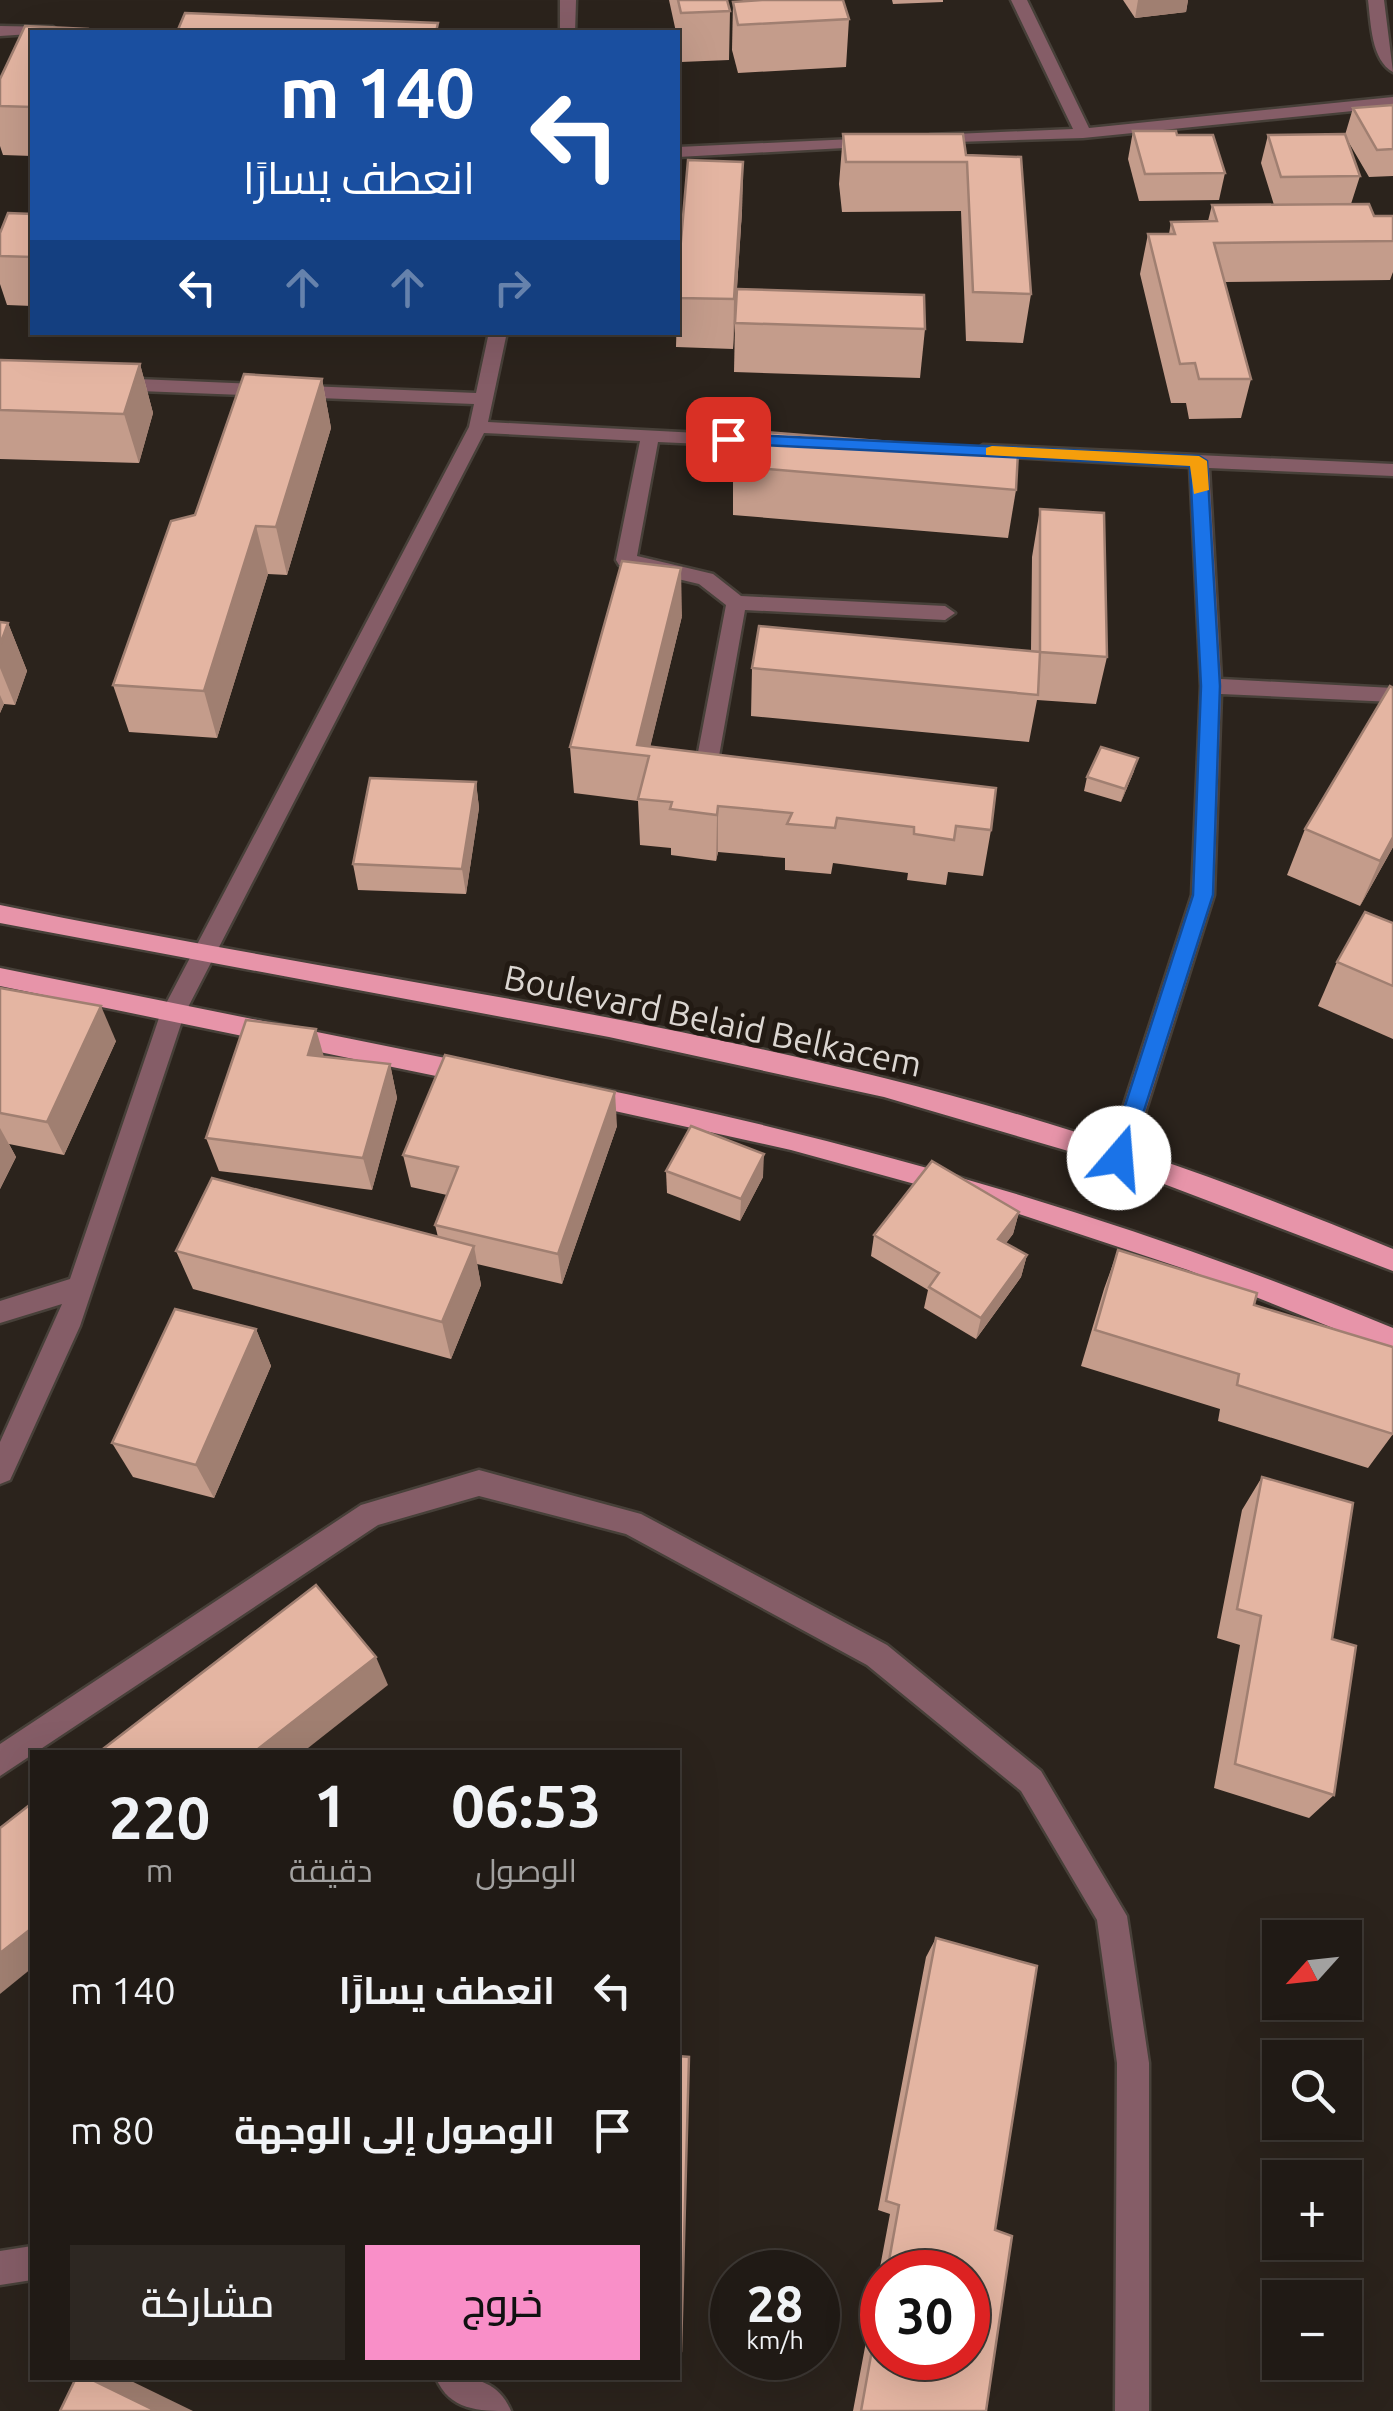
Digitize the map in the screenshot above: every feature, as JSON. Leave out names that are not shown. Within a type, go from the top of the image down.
[{"type":"main road","name":"Boulevard Belaid Belkacem","points":[[0,914],[200,958],[812,1070],[1119,1158],[1393,1260]]},
{"type":"main road","points":[[0,978],[494,1077]]},
{"type":"main road","points":[[550,1088],[902,1166],[1094,1222],[1274,1288],[1393,1340]]},
{"type":"street","points":[[568,0],[568,30]]},
{"type":"street","points":[[1020,0],[1082,132]]},
{"type":"street","points":[[1376,0],[1382,44],[1393,68]]},
{"type":"street","points":[[0,31],[30,32]]},
{"type":"street","points":[[909,141],[1082,132],[1393,102]]},
{"type":"street","points":[[680,152],[890,142]]},
{"type":"street","points":[[0,1471],[67,1326],[172,1015],[478,428],[497,335]]},
{"type":"street","points":[[101,384],[484,398]]},
{"type":"street","points":[[478,428],[787,442]]},
{"type":"street","points":[[650,435],[626,560],[706,578],[736,602],[946,613]]},
{"type":"street","points":[[964,450],[1393,470]]},
{"type":"street","points":[[1119,1158],[1203,895],[1211,686],[1199,461]]},
{"type":"street","points":[[736,602],[706,763],[744,767]]},
{"type":"street","points":[[1211,686],[1393,695]]},
{"type":"street","points":[[0,1312],[78,1288]]},
{"type":"street","points":[[0,1760],[371,1514],[479,1482],[631,1524],[877,1655],[1031,1781],[1112,1916],[1134,2063],[1132,2411]]},
{"type":"street","points":[[0,2268],[30,2263]]},
{"type":"street","points":[[455,2380],[494,2411]]},
{"type":"building","points":[[678,0],[727,0],[730,11],[681,13]]},
{"type":"building","points":[[843,0],[849,19],[738,25],[733,2]]},
{"type":"building","points":[[185,13],[438,23],[436,30],[178,30]]},
{"type":"building","points":[[25,26],[87,29],[30,30],[30,107],[0,106],[0,79]]},
{"type":"building","points":[[1393,105],[1393,149],[1377,150],[1353,108]]},
{"type":"building","points":[[1133,131],[1213,135],[1225,173],[1145,174]]},
{"type":"building","points":[[843,134],[963,134],[966,155],[1021,157],[1031,294],[973,292],[967,162],[846,162]]},
{"type":"building","points":[[1345,134],[1360,176],[1281,177],[1268,135]]},
{"type":"building","points":[[688,160],[743,162],[734,299],[680,298]]},
{"type":"building","points":[[1369,204],[1374,216],[1393,216],[1393,241],[1214,243],[1251,379],[1199,379],[1195,363],[1180,364],[1148,234],[1175,234],[1171,222],[1217,221],[1212,205]]},
{"type":"building","points":[[8,213],[30,214],[30,257],[0,256],[0,233]]},
{"type":"building","points":[[737,289],[924,295],[925,329],[735,323]]},
{"type":"building","points":[[0,360],[140,364],[124,414],[0,410]]},
{"type":"building","points":[[244,374],[322,379],[276,527],[256,526],[204,691],[113,685],[171,521],[195,515]]},
{"type":"building","points":[[740,430],[1018,452],[1016,490],[733,466]]},
{"type":"building","points":[[1040,509],[1104,513],[1107,657],[1040,652]]},
{"type":"building","points":[[622,561],[681,568],[637,745],[996,788],[991,830],[956,826],[954,840],[914,834],[914,827],[837,818],[835,828],[787,824],[792,813],[718,806],[717,815],[670,809],[672,802],[638,799],[649,756],[570,747]]},
{"type":"building","points":[[0,622],[8,623],[0,645]]},
{"type":"building","points":[[759,626],[1040,652],[1038,695],[752,668]]},
{"type":"building","points":[[1390,686],[1393,837],[1380,861],[1305,829]]},
{"type":"building","points":[[1101,747],[1138,758],[1125,789],[1087,777]]},
{"type":"building","points":[[370,778],[476,782],[462,869],[353,864]]},
{"type":"building","points":[[1365,912],[1393,923],[1393,986],[1337,962]]},
{"type":"building","points":[[0,988],[101,1006],[47,1122],[0,1113]]},
{"type":"building","points":[[246,1020],[316,1029],[308,1055],[390,1064],[363,1158],[206,1138]]},
{"type":"building","points":[[445,1055],[615,1092],[558,1254],[435,1225],[458,1167],[403,1155]]},
{"type":"building","points":[[691,1126],[764,1154],[741,1199],[666,1171]]},
{"type":"building","points":[[932,1161],[1019,1212],[998,1239],[1027,1255],[981,1318],[929,1287],[939,1273],[874,1235]]},
{"type":"building","points":[[212,1178],[474,1246],[442,1322],[176,1251]]},
{"type":"building","points":[[1118,1250],[1257,1293],[1254,1305],[1393,1347],[1393,1434],[1237,1385],[1239,1374],[1095,1330]]},
{"type":"building","points":[[175,1309],[256,1329],[196,1465],[112,1443]]},
{"type":"building","points":[[1262,1477],[1353,1503],[1332,1639],[1356,1646],[1334,1795],[1235,1764],[1261,1616],[1237,1609]]},
{"type":"building","points":[[316,1585],[376,1657],[257,1750],[102,1750]]},
{"type":"building","points":[[30,1805],[30,1930],[0,1953],[0,1828]]},
{"type":"building","points":[[936,1938],[1037,1966],[995,2230],[1012,2236],[986,2411],[861,2411],[867,2380],[990,2380],[990,2250],[891,2250],[899,2205],[886,2201]]},
{"type":"building","points":[[680,2056],[689,2057],[680,2351]]},
{"type":"building","points":[[75,2380],[92,2380],[156,2411],[60,2411]]},
{"type":"slow traffic","points":[[992,451],[1199,461],[1200,490]]},
{"type":"route","points":[[728,439],[1199,461],[1211,686],[1203,895],[1119,1158]]}]
